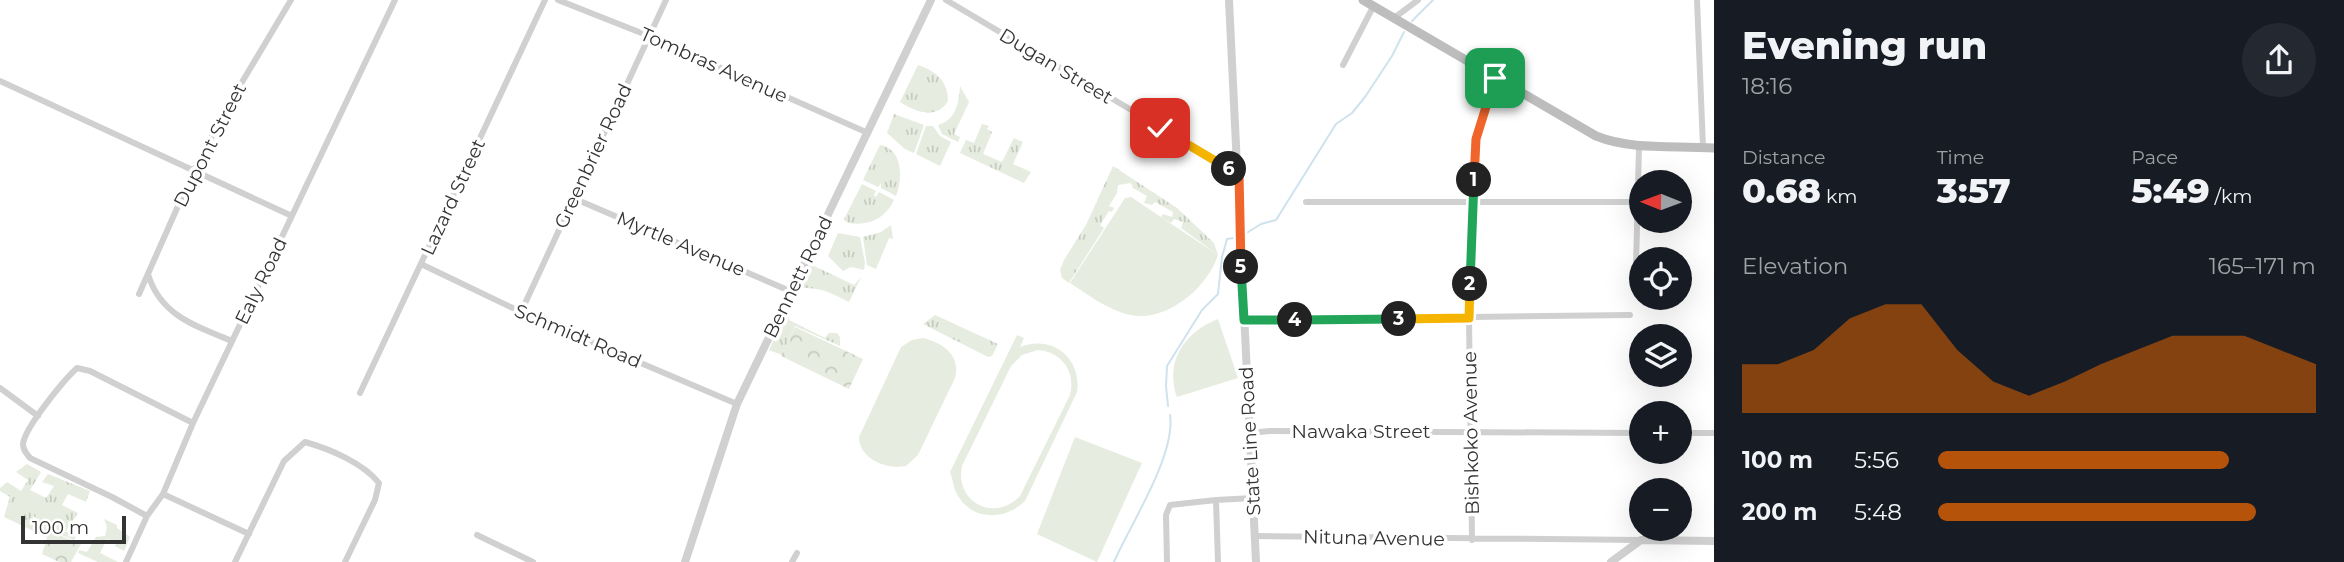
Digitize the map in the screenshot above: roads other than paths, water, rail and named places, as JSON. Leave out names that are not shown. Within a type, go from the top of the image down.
[{"type":"main road","points":[[1363,0],[1596,136],[1614,143],[1639,147],[1714,148]]},
{"type":"street","name":"Dupont Street","points":[[139,294],[194,170],[229,104],[291,0]]},
{"type":"street","name":"Ealy Road","points":[[126,562],[147,516],[163,494],[193,423],[395,0]]},
{"type":"street","name":"Lazard Street","points":[[360,393],[545,0]]},
{"type":"street","name":"Tombras Avenue","points":[[558,0],[649,36],[868,134]]},
{"type":"street","name":"Greenbrier Road","points":[[521,312],[666,0]]},
{"type":"street","name":"Bennett Road","points":[[685,562],[737,404],[931,0]]},
{"type":"street","name":"Dugan Street","points":[[946,0],[1239,174]]},
{"type":"street","name":"State Line Road","points":[[1229,0],[1256,562]]},
{"type":"street","points":[[1394,18],[1418,0]]},
{"type":"street","points":[[1697,0],[1703,147]]},
{"type":"street","points":[[1343,65],[1373,7]]},
{"type":"street","name":"Bishkoko Avenue","points":[[1472,540],[1469,318],[1476,139],[1495,78]]},
{"type":"street","points":[[0,81],[292,216]]},
{"type":"street","points":[[1639,147],[1639,170]]},
{"type":"street","name":"Myrtle Avenue","points":[[573,198],[790,291]]},
{"type":"street","points":[[1306,202],[1629,202]]},
{"type":"street","name":"Schmidt Road","points":[[421,264],[521,312],[737,404]]},
{"type":"street","points":[[148,274],[153,291],[171,312],[232,341]]},
{"type":"street","points":[[1244,320],[1630,315]]},
{"type":"street","points":[[147,516],[30,458],[24,451],[23,441],[38,416],[77,368],[193,423]]},
{"type":"street","points":[[0,388],[38,416]]},
{"type":"street","name":"Nawaka Street","points":[[1249,433],[1629,433]]},
{"type":"street","points":[[1692,433],[1714,433]]},
{"type":"street","points":[[235,562],[284,461],[305,442],[370,472],[379,483],[375,500],[345,562]]},
{"type":"street","points":[[163,494],[249,534]]},
{"type":"street","points":[[1167,562],[1166,515],[1170,505],[1253,498]]},
{"type":"street","points":[[1216,500],[1218,562]]},
{"type":"street","points":[[477,535],[533,562]]},
{"type":"street","name":"Nituna Avenue","points":[[1255,536],[1629,540]]},
{"type":"street","points":[[1611,562],[1640,541]]},
{"type":"street","points":[[1692,541],[1714,541]]},
{"type":"street","points":[[792,562],[797,553]]},
{"type":"waterway","points":[[1412,21],[1433,0]]},
{"type":"waterway","points":[[1245,234],[1261,224],[1276,220],[1336,124],[1352,113],[1365,97],[1404,32]]},
{"type":"waterway","points":[[1168,406],[1167,366],[1202,310],[1218,294],[1227,239],[1234,238]]},
{"type":"waterway","points":[[1114,562],[1159,469],[1170,431],[1170,415]]}]
